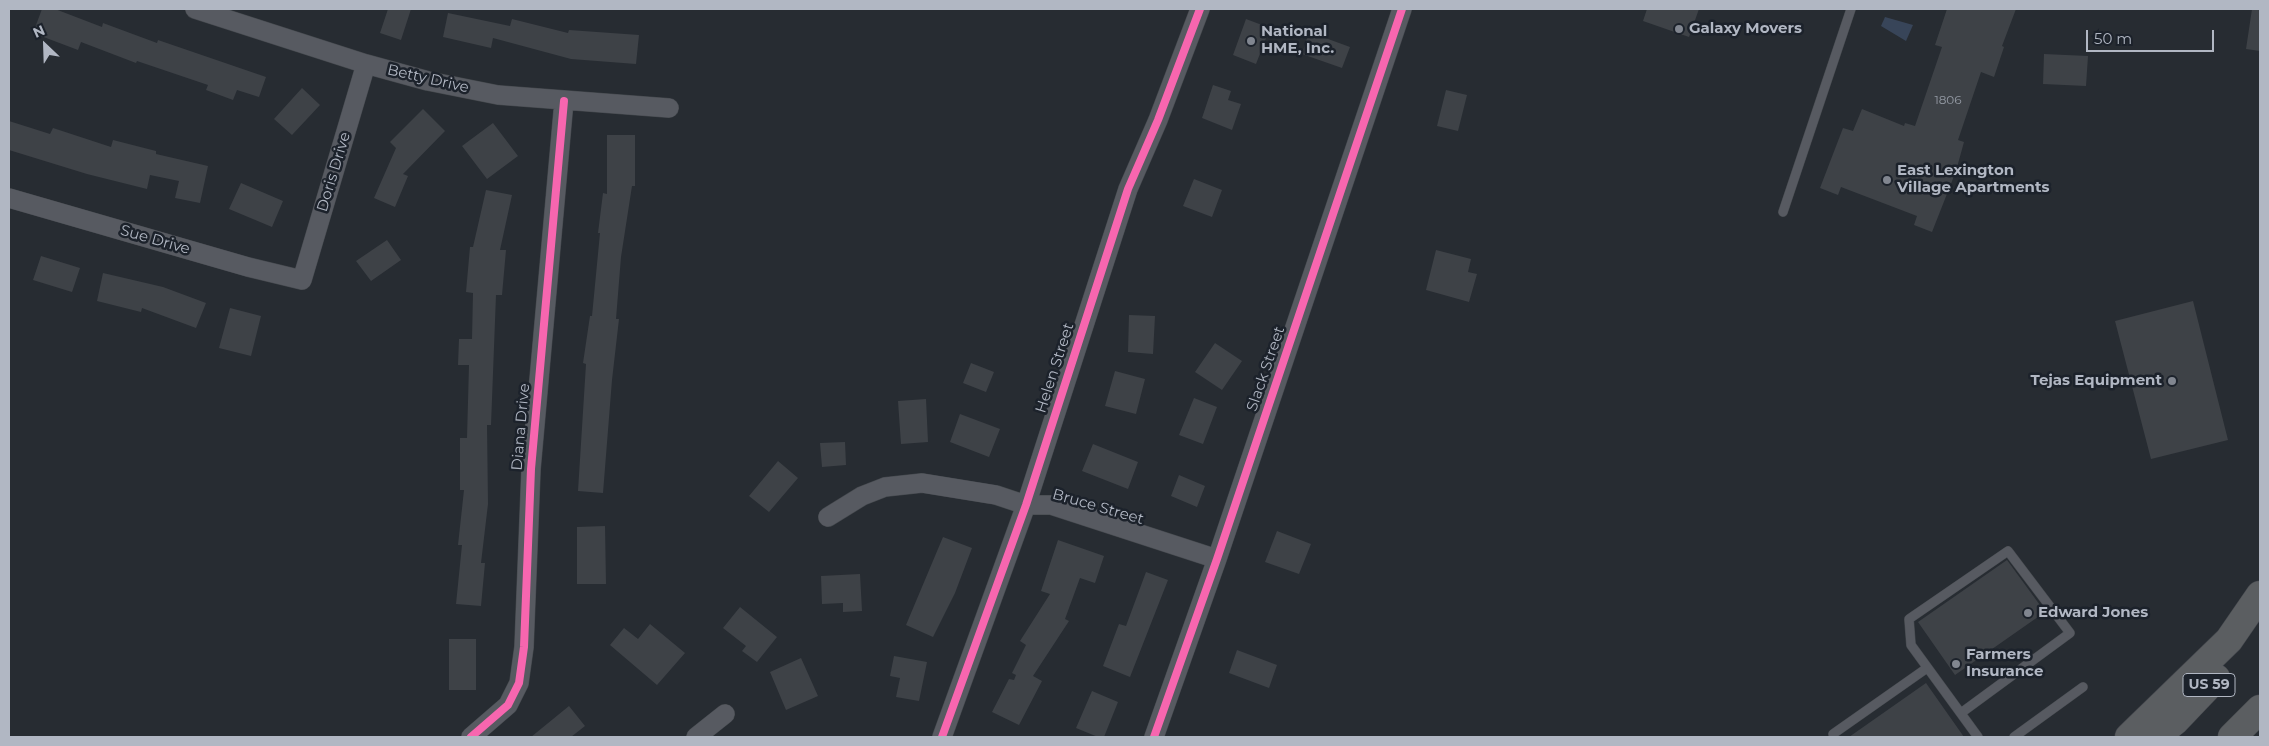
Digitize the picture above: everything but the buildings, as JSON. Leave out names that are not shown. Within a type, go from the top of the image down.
[{"type":"highway","points":[[2129,737],[2229,640],[2260,595]]},
{"type":"highway","name":"US 59","points":[[2155,737],[2176,721],[2260,628]]},
{"type":"highway","points":[[2232,737],[2260,709]]},
{"type":"street","name":"Betty Drive","points":[[195,9],[366,64],[428,81],[498,95],[669,108]]},
{"type":"street","name":"Helen Street","points":[[942,737],[1026,505],[1128,189],[1158,120],[1200,9]]},
{"type":"street","name":"Slack Street","points":[[1154,737],[1217,559],[1402,9]]},
{"type":"street","name":"Doris Drive","points":[[302,280],[366,64]]},
{"type":"street","name":"Diana Drive","points":[[472,737],[508,706],[518,683],[524,647],[531,468],[564,101]]},
{"type":"street","name":"Sue Drive","points":[[9,198],[248,267],[302,280]]},
{"type":"street","name":"Bruce Street","points":[[828,517],[862,496],[885,487],[922,483],[996,495],[1026,505],[1051,505],[1217,559]]},
{"type":"street","points":[[696,737],[725,714]]},
{"type":"lane","points":[[1783,212],[1851,9]]},
{"type":"lane","points":[[1961,713],[2070,633],[2008,551],[1909,619],[1911,645],[1978,737]]},
{"type":"lane","points":[[1832,734],[1927,668]]},
{"type":"lane","points":[[2014,737],[2083,687]]},
{"type":"water","points":[[1885,17],[1913,25],[1906,41],[1881,26]]},
{"type":"cycle path","points":[[942,737],[1026,505],[1128,189],[1158,120],[1200,9]]},
{"type":"cycle path","points":[[1154,737],[1217,559],[1402,9]]},
{"type":"cycle path","points":[[471,737],[508,705],[519,683],[524,647],[531,469],[564,101]]},
{"type":"place","name":"Galaxy Movers","points":[[1679,29]]},
{"type":"place","name":"National HME, Inc.","points":[[1251,41]]},
{"type":"place","name":"East Lexington Village Apartments","points":[[1887,180]]},
{"type":"place","name":"Tejas Equipment","points":[[2172,381]]},
{"type":"place","name":"Edward Jones","points":[[2028,613]]},
{"type":"place","name":"Farmers Insurance","points":[[1956,664]]}]
